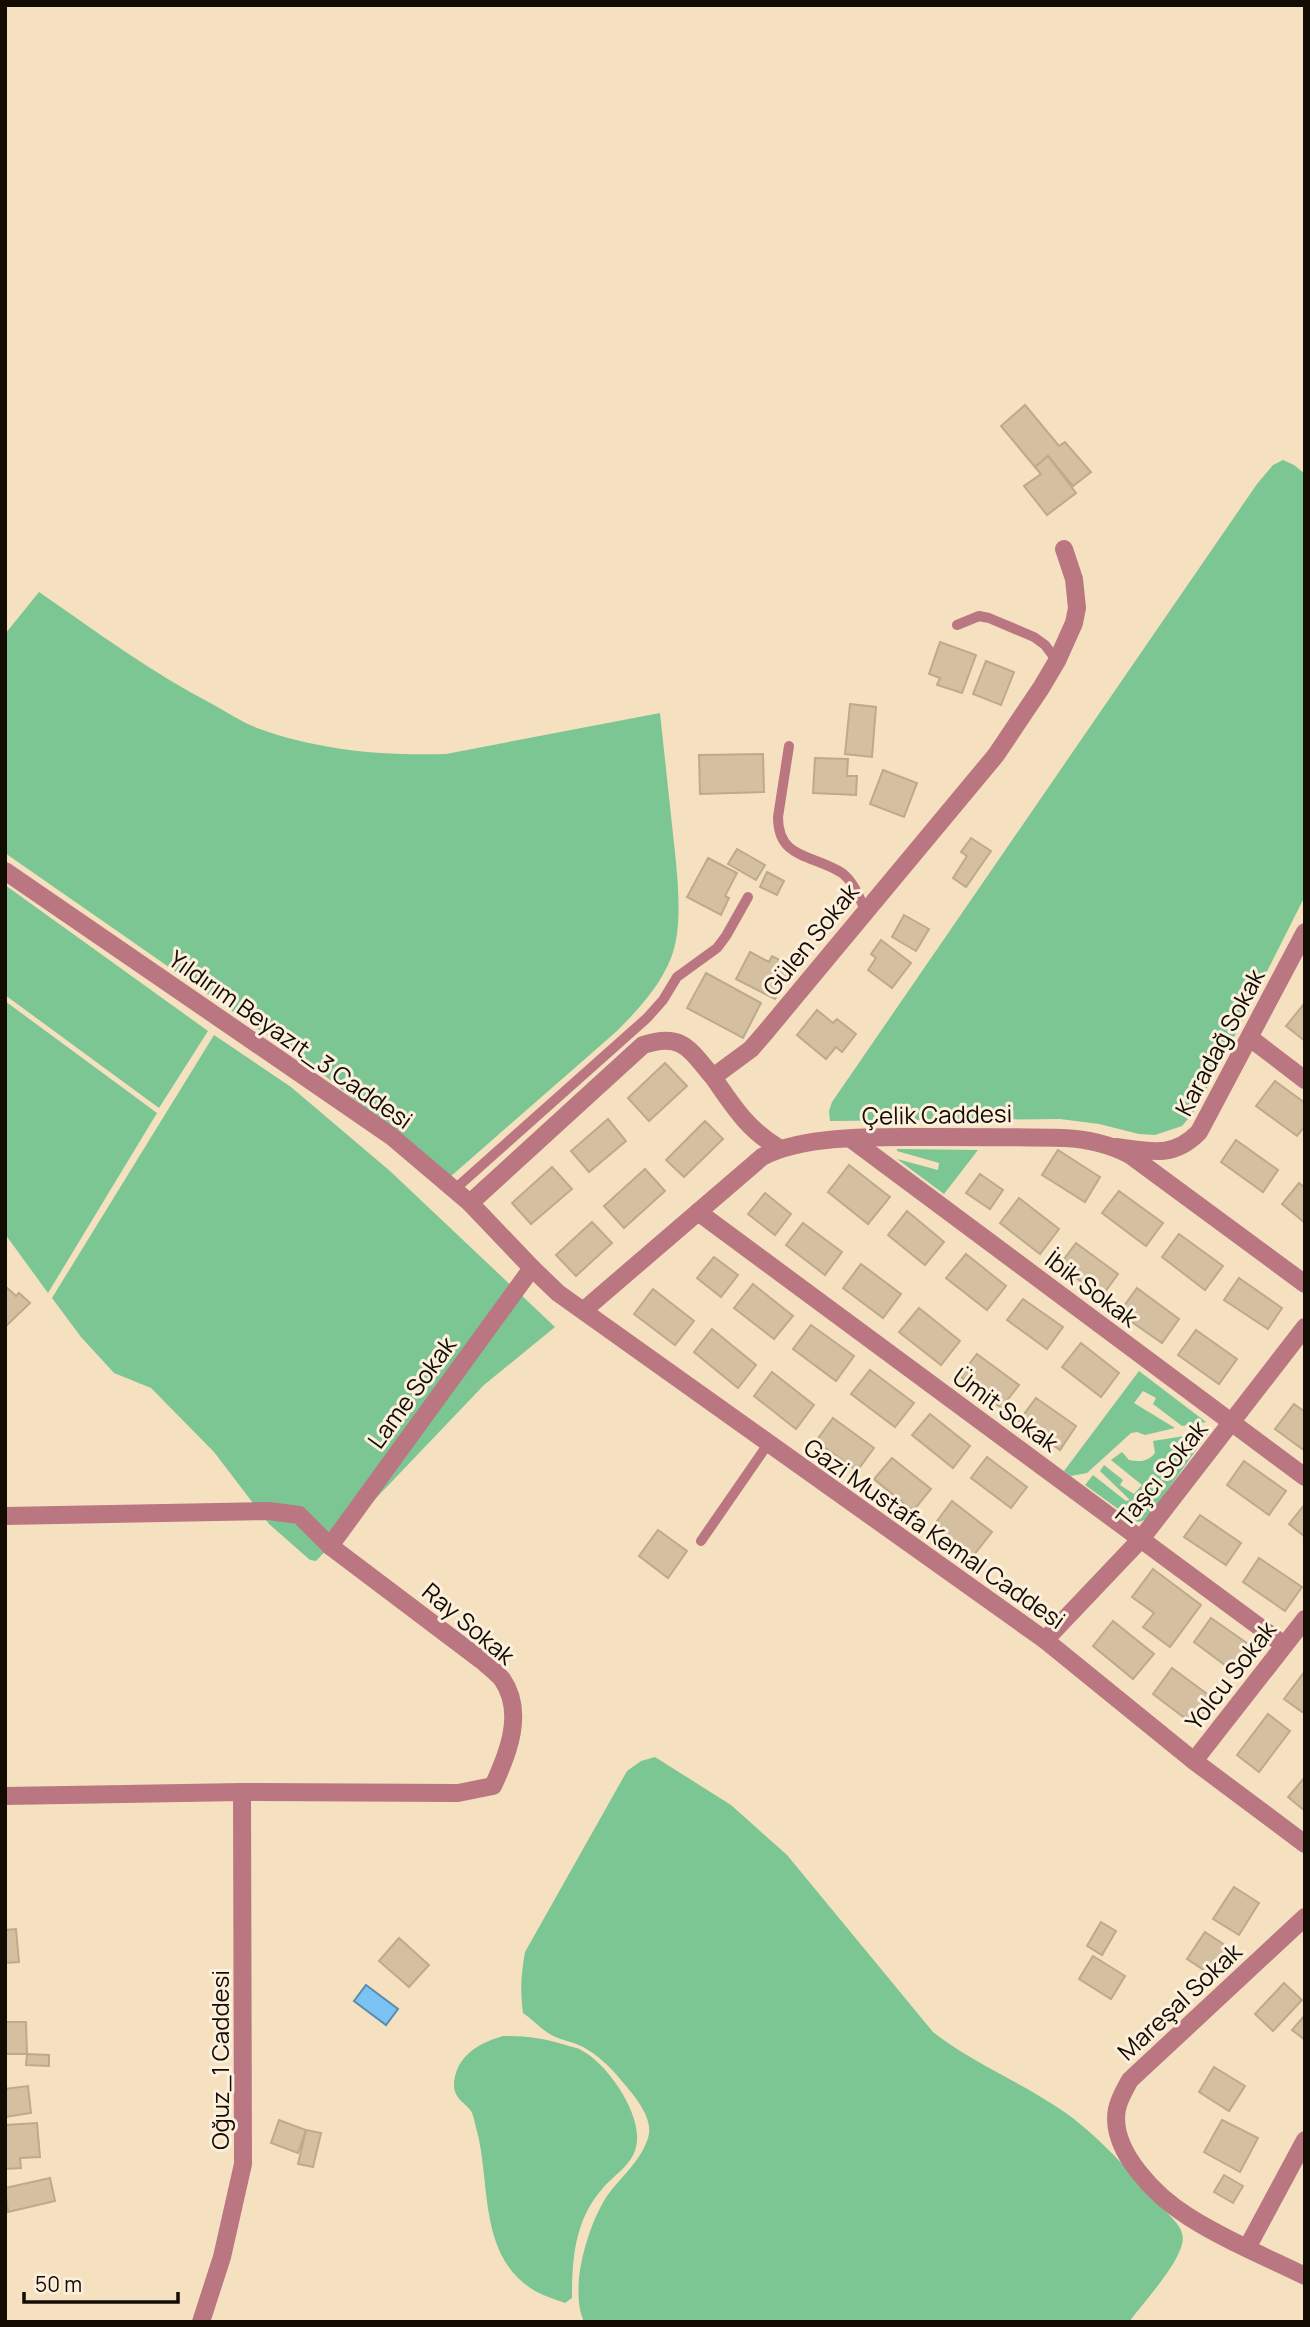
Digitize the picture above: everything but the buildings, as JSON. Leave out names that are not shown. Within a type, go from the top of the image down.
[{"type":"street","name":"Gülen Sokak","points":[[712,1077],[751,1049],[996,755],[1057,661],[1074,623],[1077,608],[1074,579],[1064,549]]},
{"type":"street","name":"Yıldırım Beyazıt_3 Caddesi","points":[[5,871],[391,1136],[470,1203],[532,1268]]},
{"type":"street","name":"Karadağ Sokak","points":[[1116,1147],[1164,1152],[1193,1139],[1305,932]]},
{"type":"street","points":[[1250,1038],[1305,1080]]},
{"type":"street","points":[[470,1203],[643,1045],[659,1040],[687,1046],[749,1127],[779,1148]]},
{"type":"street","name":"Çelik Caddesi","points":[[584,1310],[762,1157],[779,1148],[801,1143],[869,1137],[1064,1138],[1090,1140],[1116,1147],[1305,1284]]},
{"type":"street","name":"İbik Sokak","points":[[851,1139],[1305,1477]]},
{"type":"street","name":"Ümit Sokak","points":[[698,1212],[1284,1645]]},
{"type":"street","name":"Gazi Mustafa Kemal Caddesi","points":[[532,1268],[558,1293],[1045,1640],[1194,1761],[1305,1843]]},
{"type":"street","name":"Lame Sokak","points":[[330,1546],[532,1268]]},
{"type":"street","name":"Taşcı Sokak","points":[[1045,1640],[1141,1539],[1305,1327]]},
{"type":"street","name":"Ray Sokak","points":[[5,1516],[269,1511],[299,1515],[330,1546],[501,1678],[512,1698],[513,1731],[504,1762],[493,1786],[458,1793],[242,1792],[5,1796]]},
{"type":"street","name":"Yolcu Sokak","points":[[1194,1761],[1305,1619]]},
{"type":"street","name":"Oğuz_1 Caddesi","points":[[201,2322],[222,2257],[243,2164],[242,1792]]},
{"type":"street","name":"Mareşal Sokak","points":[[1247,2248],[1188,2217],[1143,2178],[1118,2136],[1117,2109],[1130,2080],[1305,1917]]},
{"type":"street","points":[[1305,2140],[1247,2248],[1305,2276]]},
{"type":"lane","points":[[957,625],[979,616],[989,618],[1034,637],[1045,645],[1057,661]]},
{"type":"lane","points":[[789,746],[778,817],[781,840],[791,850],[844,874],[853,885],[865,910]]},
{"type":"lane","points":[[455,1189],[647,1018],[663,1000],[677,977],[717,948],[748,897]]},
{"type":"lane","points":[[701,1541],[768,1444]]},
{"type":"green space","points":[[1283,460],[1305,474],[1305,896],[1193,1113],[1182,1126],[1155,1135],[1060,1119],[830,1121],[832,1102],[1257,484],[1273,465]]},
{"type":"green space","points":[[39,592],[191,693],[257,728],[303,742],[350,750],[446,754],[660,713],[676,857],[679,911],[671,958],[655,988],[617,1031],[450,1177],[324,1075],[5,853],[5,634]]},
{"type":"green space","points":[[5,885],[208,1031],[159,1108],[5,995]]},
{"type":"green space","points":[[5,1001],[157,1113],[48,1293],[5,1234]]},
{"type":"green space","points":[[214,1035],[291,1087],[390,1171],[555,1327],[484,1385],[316,1561],[310,1560],[269,1524],[214,1452],[151,1388],[114,1373],[81,1337],[52,1298]]},
{"type":"green space","points":[[897,1149],[978,1150],[944,1194],[897,1159],[938,1170],[939,1163]]},
{"type":"green space","points":[[1139,1371],[1206,1422],[1182,1426],[1153,1404],[1156,1398],[1143,1391],[1134,1403],[1175,1428],[1145,1435],[1131,1433],[1087,1473],[1071,1476],[1064,1471]]},
{"type":"green space","points":[[1209,1432],[1147,1519],[1139,1522],[1132,1519],[1085,1485],[1093,1475],[1126,1501],[1130,1500],[1100,1471],[1104,1465],[1123,1480],[1120,1485],[1134,1494],[1142,1485],[1111,1460],[1122,1452],[1129,1460],[1143,1461],[1155,1453],[1153,1441]]},
{"type":"green space","points":[[655,1757],[731,1805],[787,1855],[933,2032],[965,2054],[1050,2102],[1081,2124],[1122,2163],[1175,2222],[1183,2236],[1179,2253],[1129,2322],[584,2322],[578,2293],[586,2242],[605,2199],[644,2147],[649,2124],[635,2097],[601,2059],[583,2047],[545,2031],[523,2013],[521,1990],[525,1952],[627,1771],[641,1761]]},
{"type":"green space","points":[[503,2036],[542,2039],[581,2050],[602,2067],[622,2092],[635,2121],[637,2135],[634,2153],[594,2200],[581,2226],[574,2254],[572,2298],[565,2303],[535,2291],[517,2277],[504,2259],[495,2240],[490,2219],[474,2118],[454,2089],[455,2075],[463,2059],[477,2047]]},
{"type":"water","points":[[366,1985],[398,2009],[386,2025],[354,2001]]}]
